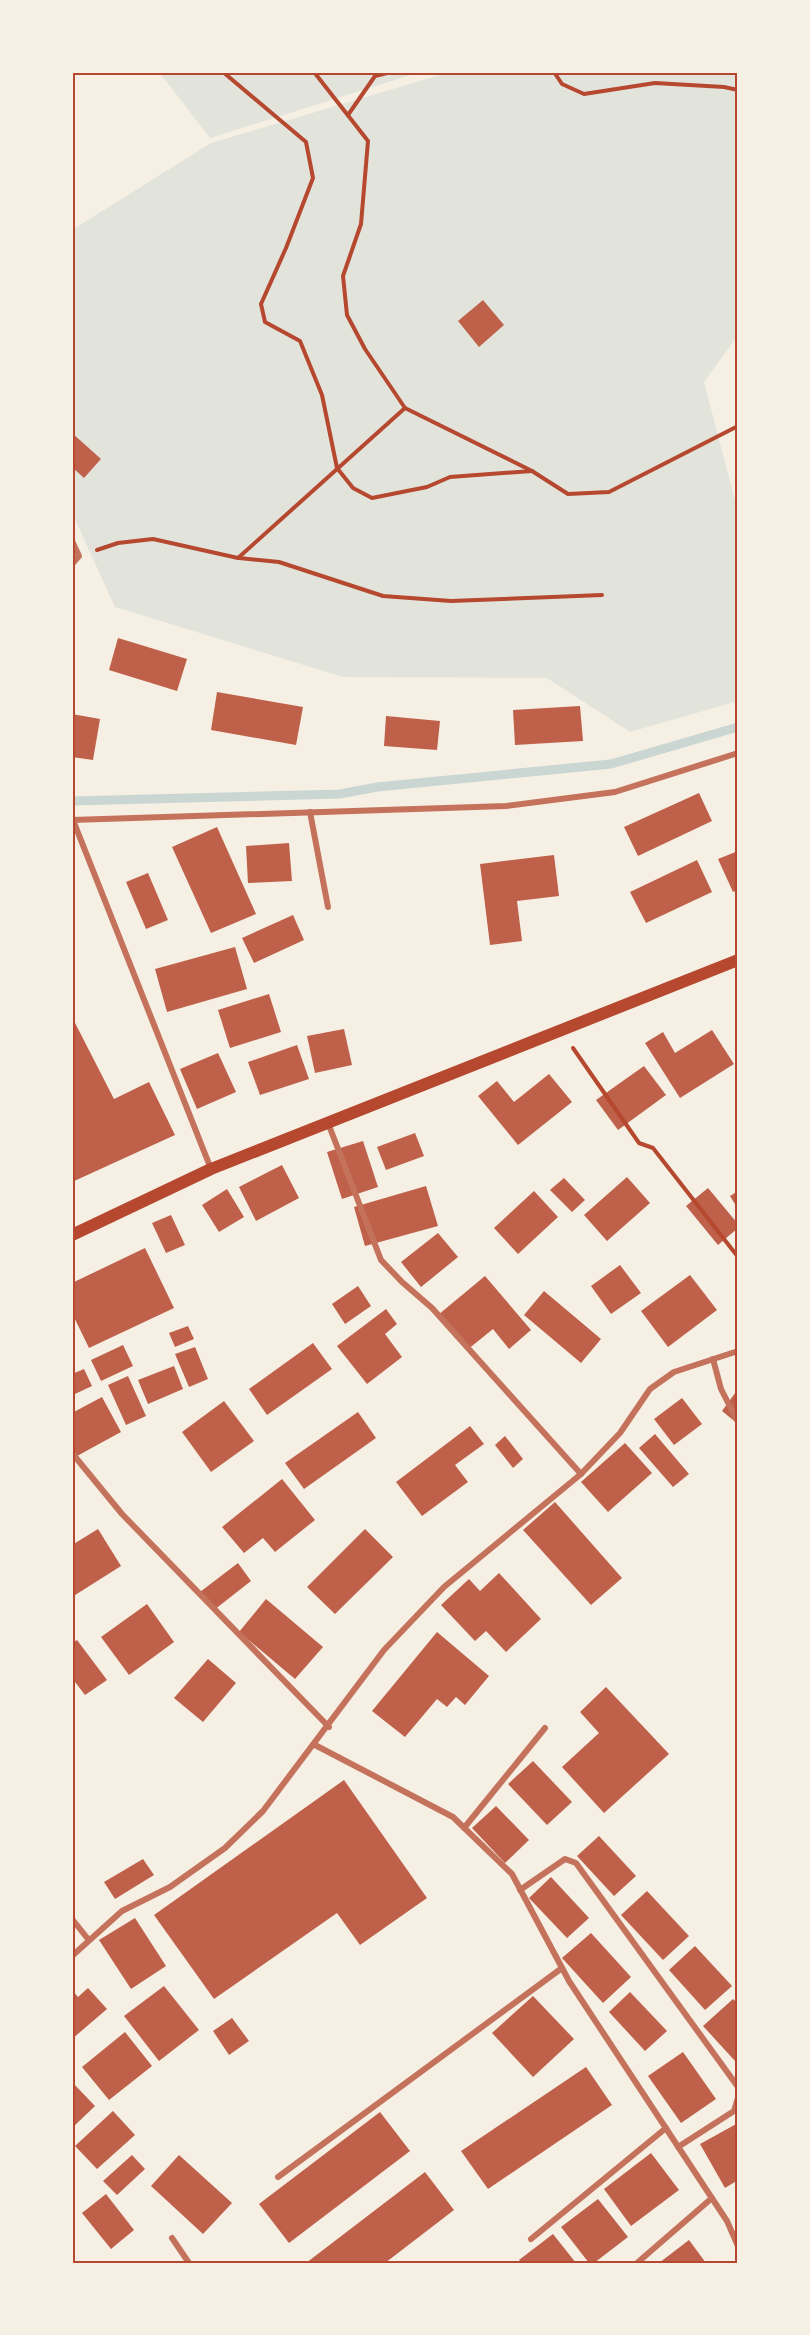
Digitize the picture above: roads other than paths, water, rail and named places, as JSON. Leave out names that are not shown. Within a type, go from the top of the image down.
[{"type":"main road","points":[[72,1234],[211,1169],[738,960]]},
{"type":"street","points":[[72,541],[79,556],[72,564]]},
{"type":"street","points":[[211,1169],[73,820],[506,806],[615,792],[738,753]]},
{"type":"street","points":[[310,812],[328,907]]},
{"type":"street","points":[[328,1122],[381,1260],[432,1308],[581,1474]]},
{"type":"street","points":[[72,1956],[88,1939],[122,1911],[170,1887],[225,1848],[263,1811],[315,1745],[384,1650],[444,1587],[581,1474],[620,1433],[650,1389],[674,1372],[738,1351]]},
{"type":"street","points":[[713,1359],[721,1389],[738,1422]]},
{"type":"street","points":[[72,1453],[122,1514],[329,1726]]},
{"type":"street","points":[[464,1828],[545,1728]]},
{"type":"street","points":[[315,1745],[453,1817],[512,1874],[562,1968],[712,2198],[738,2246]]},
{"type":"street","points":[[520,1890],[565,1859],[576,1863],[738,2087]]},
{"type":"street","points":[[72,1919],[88,1939]]},
{"type":"street","points":[[278,2177],[562,1968]]},
{"type":"street","points":[[678,2146],[735,2111],[738,2098]]},
{"type":"street","points":[[531,2239],[666,2128]]},
{"type":"street","points":[[637,2263],[712,2198]]},
{"type":"street","points":[[172,2238],[184,2262]]},
{"type":"waterway","points":[[72,801],[340,794],[377,787],[611,764],[738,727]]}]
